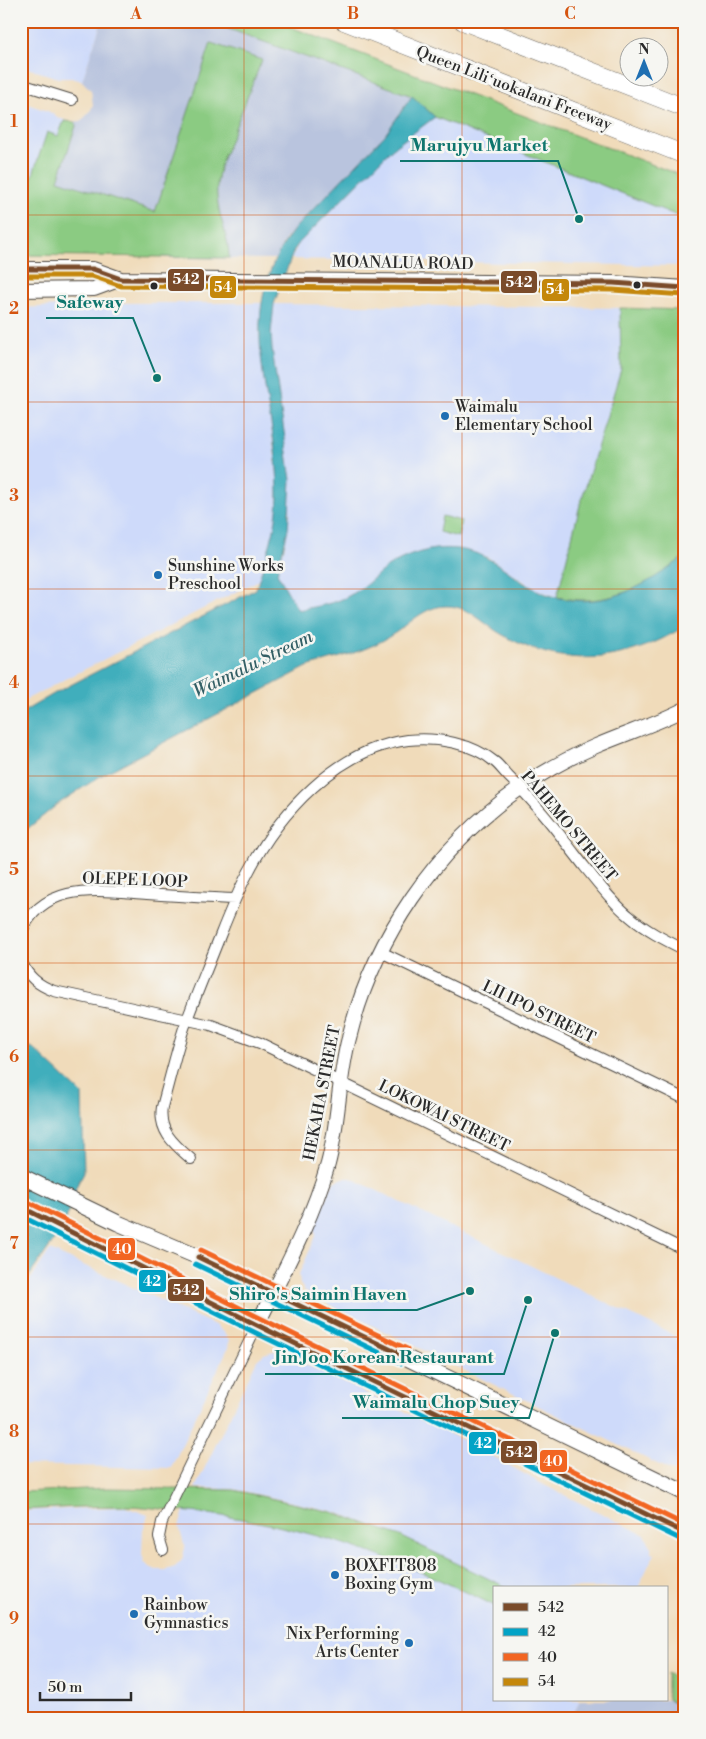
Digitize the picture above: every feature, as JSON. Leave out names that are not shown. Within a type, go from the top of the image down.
[{"type":"highway","name":"Queen Liliʻuokalani Freeway","points":[[344,21],[685,155]]},
{"type":"highway","points":[[463,21],[685,108]]},
{"type":"main road","points":[[21,1176],[118,1223],[203,1259],[273,1292],[685,1493]]},
{"type":"main road","points":[[21,1207],[257,1325],[683,1528]]},
{"type":"street","points":[[21,84],[72,100]]},
{"type":"street","name":"MOANALUA ROAD","points":[[21,269],[93,269],[121,279],[613,284],[685,288]]},
{"type":"street","name":"MOANALUA ROAD","points":[[21,290],[94,289],[121,279]]},
{"type":"street","name":"HEKAHA STREET","points":[[164,1550],[160,1537],[162,1522],[303,1229],[328,1163],[340,1083],[353,1021],[362,994],[381,952],[402,913],[438,863],[474,826],[520,788],[582,752],[685,709]]},
{"type":"street","name":"PAHEMO STREET","points":[[191,1159],[165,1132],[161,1119],[162,1107],[187,1019],[235,900],[261,850],[276,828],[296,805],[341,766],[380,746],[415,739],[438,740],[475,750],[495,762],[532,800],[620,909],[650,931],[685,950]]},
{"type":"street","name":"OLEPE LOOP","points":[[21,933],[30,917],[44,904],[53,898],[75,892],[92,890],[235,900]]},
{"type":"street","name":"LII IPO STREET","points":[[381,952],[685,1099]]},
{"type":"street","points":[[21,961],[32,978],[54,991],[187,1019]]},
{"type":"street","name":"LOKOWAI STREET","points":[[187,1019],[211,1025],[260,1043],[685,1250]]},
{"type":"shaded area","points":[[21,21],[102,21],[82,81],[72,78],[58,78],[21,66]]},
{"type":"shaded area","points":[[102,21],[207,21],[412,96],[385,135],[285,240],[275,259],[165,258],[34,228],[70,122],[81,121],[90,112],[93,105],[91,90],[82,81]]},
{"type":"shaded area","points":[[21,102],[48,111],[70,122],[21,228]]},
{"type":"shaded area","points":[[435,117],[685,219],[685,266],[291,259],[299,243],[393,148]]},
{"type":"shaded area","points":[[123,303],[261,303],[259,332],[278,481],[277,512],[272,544],[259,580],[21,702],[21,308]]},
{"type":"shaded area","name":"Waimalu Elementary School","points":[[274,304],[620,308],[621,369],[580,505],[557,597],[535,589],[489,558],[476,553],[435,549],[397,561],[361,589],[342,600],[297,610],[277,573],[285,545],[290,513],[289,464],[272,349],[271,333]]},
{"type":"shaded area","points":[[344,1178],[351,1178],[685,1341],[685,1471],[677,1473],[672,1471],[328,1304],[305,1291],[300,1284],[299,1274],[316,1236],[314,1226],[334,1182]]},
{"type":"shaded area","points":[[50,1250],[215,1325],[224,1333],[229,1341],[228,1348],[171,1468],[21,1465],[21,1294]]},
{"type":"shaded area","points":[[274,1351],[280,1352],[473,1445],[544,1485],[645,1535],[651,1546],[651,1553],[654,1554],[639,1586],[503,1586],[399,1535],[332,1511],[234,1489],[195,1488],[257,1360],[264,1354]]},
{"type":"shaded area","points":[[125,1507],[148,1515],[143,1530],[142,1554],[148,1566],[156,1570],[166,1570],[175,1567],[182,1560],[185,1548],[179,1527],[184,1511],[258,1522],[312,1534],[367,1550],[459,1588],[493,1605],[493,1702],[579,1702],[571,1718],[21,1718],[21,1511]]},
{"type":"shaded area","points":[[668,1697],[685,1706],[685,1718],[571,1718],[579,1702],[668,1702]]},
{"type":"green space","points":[[207,21],[275,21],[677,174],[677,177],[685,179],[685,219],[435,117],[412,96]]},
{"type":"green space","points":[[211,43],[262,60],[222,161],[218,177],[217,198],[228,244],[229,258],[21,255],[21,197],[25,198],[47,132],[58,136],[64,121],[75,122],[76,126],[58,180],[155,212]]},
{"type":"green space","points":[[620,308],[685,310],[685,556],[655,577],[625,592],[593,600],[557,597],[580,505],[621,369]]},
{"type":"green space","points":[[442,516],[461,521],[458,537],[439,532]]},
{"type":"green space","points":[[108,1488],[234,1490],[332,1512],[398,1535],[504,1586],[493,1586],[493,1605],[416,1570],[376,1555],[296,1530],[255,1521],[147,1507],[21,1510],[21,1492]]},
{"type":"green space","points":[[668,1674],[685,1684],[685,1710],[668,1700]]},
{"type":"water","name":"Waimalu Stream","points":[[412,96],[435,117],[393,148],[299,243],[294,250],[274,304],[271,333],[272,349],[291,480],[288,529],[277,573],[298,610],[326,604],[346,597],[360,589],[394,563],[414,554],[428,550],[449,548],[473,552],[483,556],[528,586],[559,598],[577,601],[594,600],[626,592],[642,585],[685,556],[685,626],[641,648],[595,658],[572,657],[549,654],[526,646],[496,631],[463,609],[447,606],[432,609],[419,615],[385,640],[307,667],[102,775],[58,804],[21,834],[21,713],[57,692],[256,589],[274,531],[278,494],[276,458],[261,357],[260,324],[264,292],[275,259],[296,227],[385,135]]},
{"type":"water","points":[[21,1043],[33,1048],[82,1094],[84,1172],[76,1187],[71,1208],[59,1233],[21,1288]]},
{"type":"transit line","name":"542","points":[[21,269],[93,269],[121,279],[613,283],[685,288]]},
{"type":"transit line","name":"54","points":[[21,276],[92,276],[121,286],[613,290],[684,295]]},
{"type":"transit line","name":"40","points":[[24,1200],[260,1318],[685,1525]]},
{"type":"transit line","name":"542","points":[[21,1207],[257,1325],[685,1533]]},
{"type":"transit line","name":"42","points":[[21,1216],[254,1332],[682,1540]]},
{"type":"transit line","name":"40","points":[[201,1250],[407,1349]]},
{"type":"transit line","name":"542","points":[[198,1257],[404,1356]]},
{"type":"transit line","name":"42","points":[[195,1264],[401,1363]]},
{"type":"place","name":"Marujyu Market","points":[[579,219]]},
{"type":"place","name":"Safeway","points":[[157,378]]},
{"type":"place","name":"Waimalu Elementary School","points":[[445,416]]},
{"type":"place","name":"Sunshine Works Preschool","points":[[158,575]]},
{"type":"place","name":"Shiro's Saimin Haven","points":[[470,1291]]},
{"type":"place","name":"Jin Joo Korean Restaurant","points":[[528,1300]]},
{"type":"place","name":"Waimalu Chop Suey","points":[[555,1333]]},
{"type":"place","name":"BOXFIT808 Boxing Gym","points":[[335,1575]]},
{"type":"place","name":"Rainbow Gymnastics","points":[[134,1614]]},
{"type":"place","name":"Nix Performing Arts Center","points":[[409,1643]]}]
